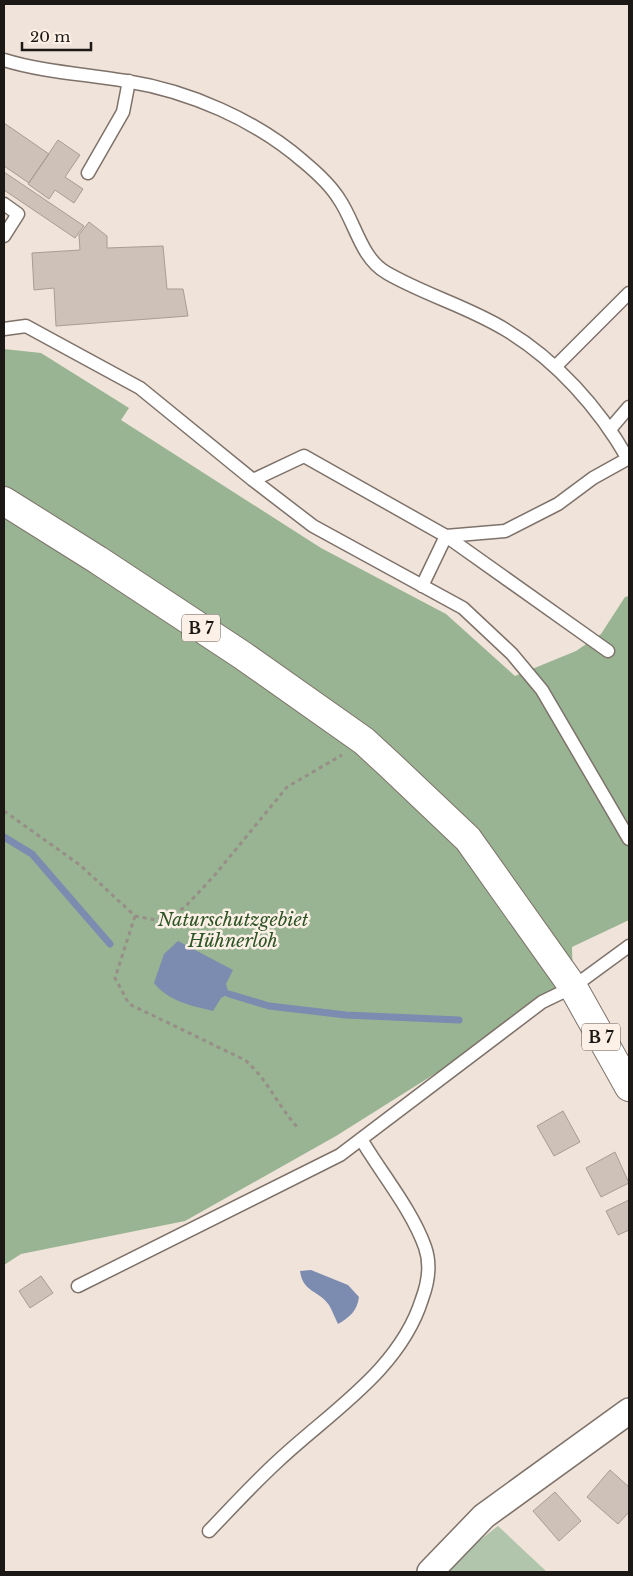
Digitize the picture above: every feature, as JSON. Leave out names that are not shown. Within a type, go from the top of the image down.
[{"type":"main road","name":"B 7","points":[[4,501],[98,560],[234,650],[364,742],[468,839],[573,987],[629,1087]]},
{"type":"street","points":[[430,1572],[484,1516],[629,1411]]},
{"type":"lane","points":[[4,60],[24,66],[129,81],[186,96],[274,139],[305,163],[339,198],[366,251],[385,272],[506,330],[555,367],[611,428],[628,458],[593,478],[558,504],[505,531],[446,536]]},
{"type":"lane","points":[[88,173],[122,112],[129,81]]},
{"type":"lane","points":[[4,204],[18,214],[4,236]]},
{"type":"lane","points":[[555,367],[629,293]]},
{"type":"lane","points":[[4,329],[26,326],[140,388],[253,480],[314,526],[463,608],[512,654],[542,690],[629,839]]},
{"type":"lane","points":[[611,428],[629,407]]},
{"type":"lane","points":[[253,480],[304,456],[446,536],[608,651]]},
{"type":"lane","points":[[422,586],[446,536]]},
{"type":"lane","points":[[78,1286],[340,1156],[542,1002],[573,987],[629,946]]},
{"type":"lane","points":[[209,1531],[278,1461],[370,1379],[398,1350],[418,1314],[427,1286],[428,1270],[425,1248],[410,1218],[361,1139]]},
{"type":"path","points":[[4,811],[80,865],[135,916],[156,920],[184,908],[214,876],[287,787],[364,742]]},
{"type":"path","points":[[135,916],[115,978],[129,1004],[245,1060],[260,1073],[280,1108],[297,1127]]},
{"type":"green space","name":"Naturschutzgebiet Hühnerloh","points":[[4,349],[41,353],[129,408],[121,420],[321,548],[446,614],[515,676],[576,651],[601,634],[625,597],[629,596],[629,920],[572,947],[573,987],[336,1136],[185,1221],[21,1254],[4,1265]]},
{"type":"green space","points":[[498,1526],[547,1572],[442,1572],[462,1554]]},
{"type":"water","points":[[178,941],[233,970],[226,984],[229,994],[221,998],[213,1011],[189,1005],[173,998],[154,983],[164,954]]},
{"type":"water","points":[[311,1270],[348,1285],[359,1297],[357,1306],[352,1313],[338,1324],[325,1300],[304,1283],[300,1271]]},
{"type":"building","points":[[4,123],[49,154],[29,183],[4,166]]},
{"type":"building","points":[[58,140],[80,155],[65,177],[83,189],[74,203],[55,190],[49,199],[28,184]]},
{"type":"building","points":[[4,172],[84,226],[75,238],[4,190]]},
{"type":"building","points":[[89,222],[107,236],[107,248],[163,246],[167,289],[183,289],[188,316],[56,326],[54,288],[34,290],[32,253],[80,250],[79,235]]},
{"type":"building","points":[[563,1111],[580,1142],[554,1156],[537,1126]]},
{"type":"building","points":[[615,1152],[629,1183],[601,1197],[586,1168]]},
{"type":"building","points":[[629,1200],[629,1230],[618,1235],[606,1211]]},
{"type":"building","points":[[41,1276],[53,1293],[30,1308],[19,1291]]},
{"type":"building","points":[[610,1470],[629,1487],[629,1512],[618,1524],[587,1497]]},
{"type":"building","points":[[555,1492],[581,1521],[559,1541],[533,1511]]},
{"type":"waterway","points":[[4,837],[32,854],[110,944]]},
{"type":"waterway","points":[[229,994],[269,1006],[346,1015],[459,1020]]}]
